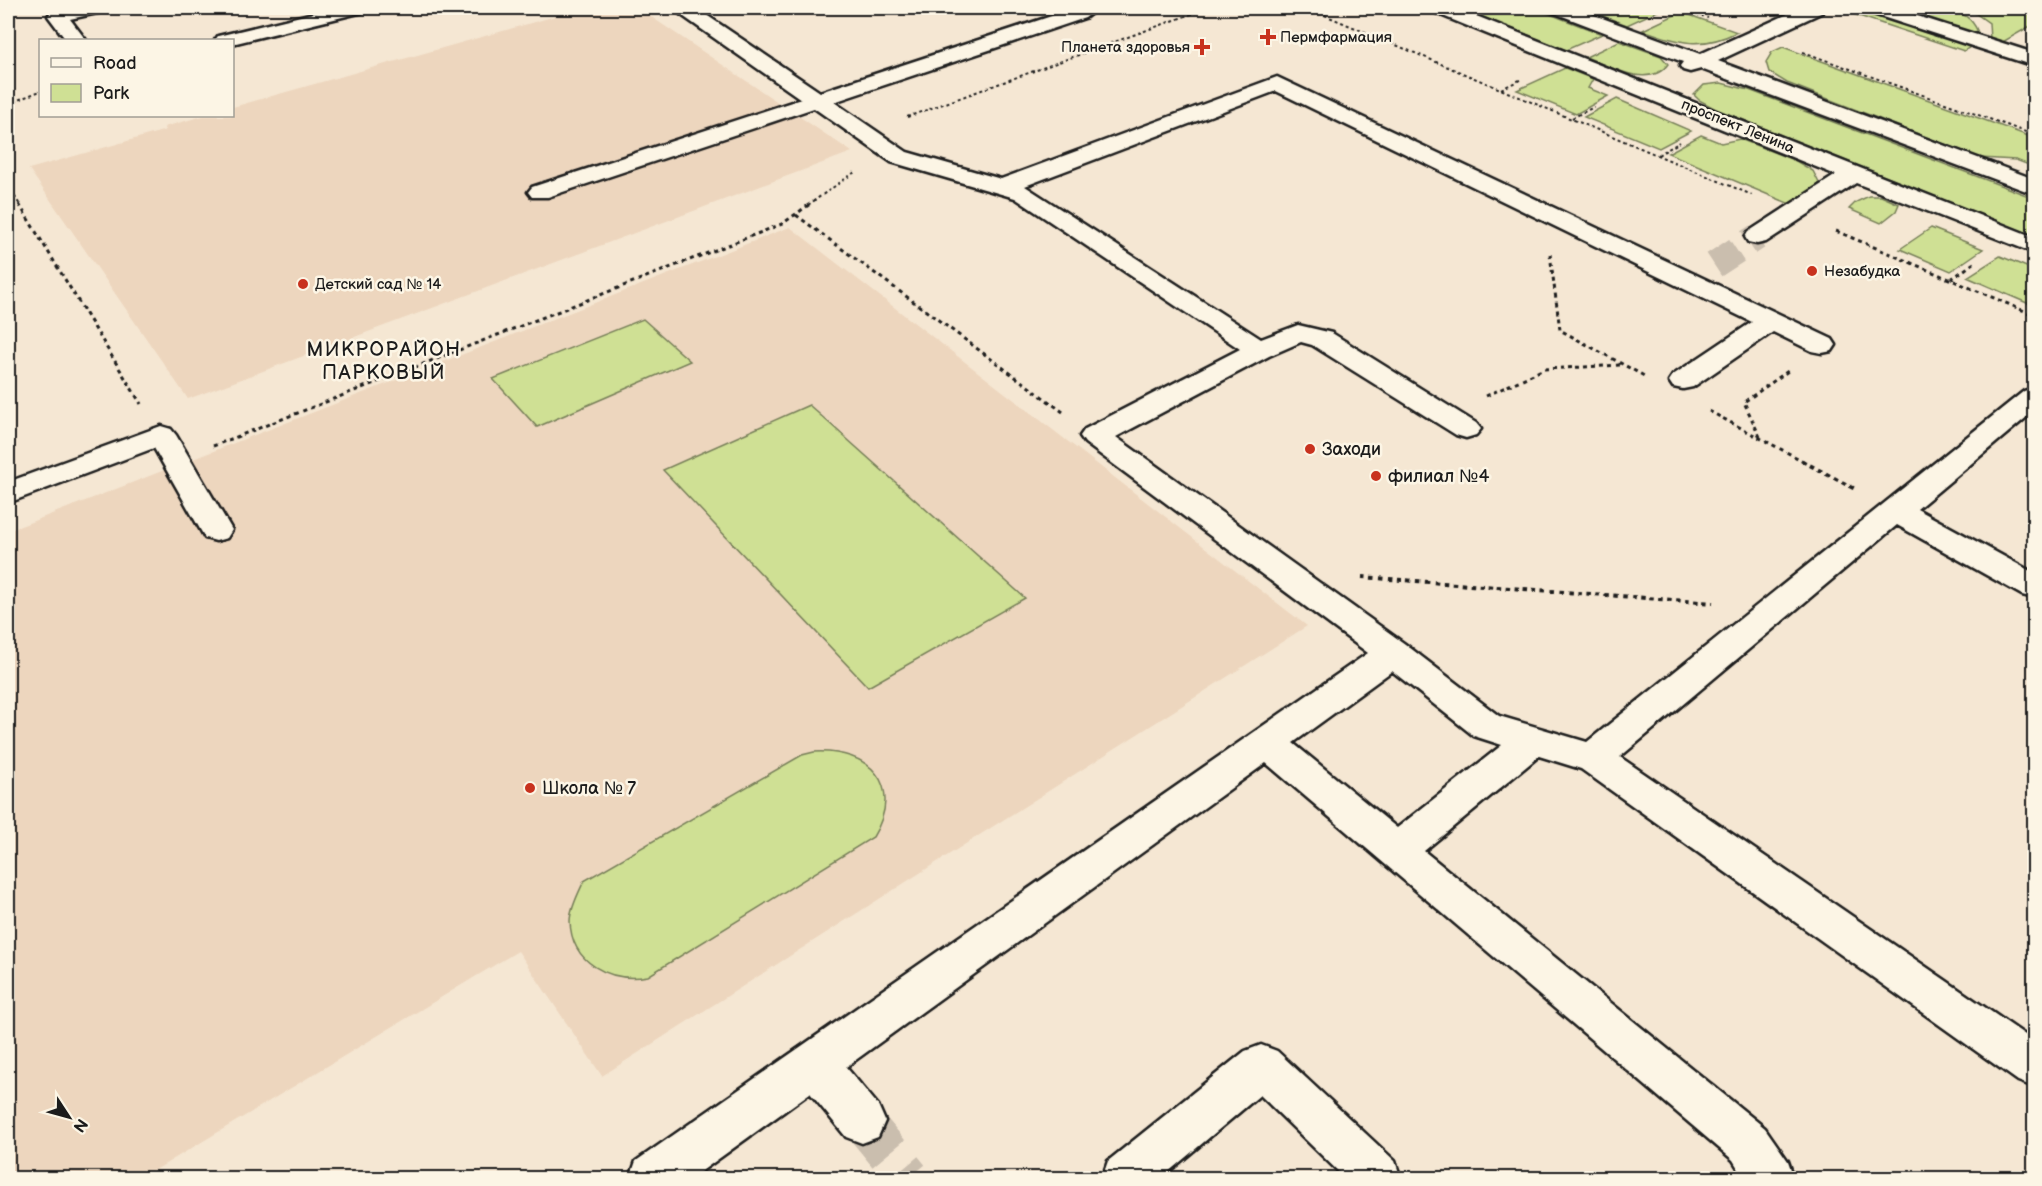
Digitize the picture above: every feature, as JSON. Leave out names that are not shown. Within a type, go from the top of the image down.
[{"type":"street","points":[[55,12],[95,8]]},
{"type":"street","points":[[229,39],[356,8]]},
{"type":"street","points":[[684,8],[899,157],[1023,193],[1258,350]]},
{"type":"street","name":"проспект Ленина","points":[[1440,8],[1659,80],[1855,173],[2034,246]]},
{"type":"street","points":[[1559,8],[2034,187]]},
{"type":"street","points":[[1659,80],[1816,8]]},
{"type":"street","points":[[1874,8],[2034,60]]},
{"type":"street","points":[[540,192],[821,101],[1076,10]]},
{"type":"street","points":[[55,12],[75,39]]},
{"type":"street","points":[[1001,187],[1277,83],[1822,345]]},
{"type":"street","points":[[1757,237],[1855,173]]},
{"type":"street","points":[[1689,281],[1714,265]]},
{"type":"street","points":[[1683,381],[1771,321]]},
{"type":"street","points":[[1456,423],[1322,339],[1298,333],[1258,350],[1095,436],[1394,653],[1487,726],[1593,758],[2034,1066]]},
{"type":"street","points":[[1593,758],[2034,397]]},
{"type":"street","points":[[8,492],[161,435],[216,530]]},
{"type":"street","points":[[1896,511],[2034,587]]},
{"type":"street","points":[[653,1179],[1394,653]]},
{"type":"street","points":[[1396,851],[1533,741]]},
{"type":"street","points":[[1267,743],[1749,1144],[1771,1179]]},
{"type":"street","points":[[814,1064],[862,1121]]},
{"type":"street","points":[[1125,1179],[1261,1066],[1378,1179]]},
{"type":"path","points":[[176,461],[782,224],[796,215],[876,141],[1208,8]]},
{"type":"path","points":[[1308,8],[2034,315]]},
{"type":"path","points":[[1678,8],[2034,135]]},
{"type":"path","points":[[2029,8],[2034,9]]},
{"type":"path","points":[[8,104],[39,92]]},
{"type":"path","points":[[8,186],[161,435]]},
{"type":"path","points":[[796,215],[1095,436]]},
{"type":"path","points":[[1951,279],[1984,256]]},
{"type":"path","points":[[1760,438],[1744,402],[1822,345]]},
{"type":"path","points":[[1456,423],[1544,369],[1623,365]]},
{"type":"path","points":[[1280,570],[1777,608]]},
{"type":"shaded area","name":"Детский сад № 14","points":[[584,8],[638,8],[852,152],[188,399],[29,169],[166,130],[164,127],[199,117],[234,117],[234,107]]},
{"type":"shaded area","name":"Школа № 7","points":[[790,227],[1307,626],[602,1076],[518,951],[142,1178],[8,1178],[8,531]]},
{"type":"green space","points":[[1932,7],[1956,11],[1966,16],[1974,24],[1979,36],[1894,8]]},
{"type":"green space","points":[[1459,8],[1534,8],[1602,34],[1566,50]]},
{"type":"green space","points":[[1581,8],[1664,8],[1627,25]]},
{"type":"green space","points":[[1968,8],[2022,8],[2034,11],[2034,24],[2001,43],[1990,40],[1989,23]]},
{"type":"green space","points":[[1853,9],[1869,12],[1972,46],[1964,51],[1847,12]]},
{"type":"green space","points":[[1681,12],[1737,32],[1712,41],[1690,43],[1643,30]]},
{"type":"green space","points":[[1619,41],[1661,56],[1668,64],[1660,72],[1640,76],[1628,74],[1586,57]]},
{"type":"green space","points":[[1783,47],[2034,138],[2034,167],[2016,160],[1980,158],[1787,83],[1769,72],[1766,62],[1772,52]]},
{"type":"green space","points":[[1565,68],[1593,79],[1588,88],[1608,96],[1576,114],[1517,90]]},
{"type":"green space","points":[[1721,83],[1749,90],[2034,198],[2034,236],[1716,109],[1694,95],[1704,85]]},
{"type":"green space","points":[[1617,99],[1691,131],[1659,148],[1584,117]]},
{"type":"green space","points":[[1701,135],[1721,143],[1740,139],[1796,161],[1813,171],[1819,183],[1812,196],[1795,206],[1668,153]]},
{"type":"green space","points":[[1869,196],[1881,196],[1899,204],[1896,211],[1881,223],[1849,209],[1856,202]]},
{"type":"green space","points":[[1931,228],[1983,249],[1951,271],[1900,249]]},
{"type":"green space","points":[[2000,256],[2034,270],[2034,306],[1967,277]]},
{"type":"green space","points":[[643,319],[690,361],[537,427],[493,379]]},
{"type":"green space","points":[[809,405],[1025,598],[868,687],[663,470]]},
{"type":"green space","points":[[814,752],[851,757],[865,764],[876,774],[883,786],[885,801],[882,818],[873,837],[648,976],[620,976],[607,973],[585,959],[572,936],[570,921],[573,906],[584,881],[802,755]]},
{"type":"tunnel","points":[[1714,265],[1757,237]]},
{"type":"tunnel","points":[[862,1121],[909,1178]]},
{"type":"place","name":"Пермфармация","points":[[1268,37]]},
{"type":"place","name":"Планета здоровья","points":[[1202,47]]},
{"type":"place","name":"Незабудка","points":[[1812,271]]},
{"type":"place","name":"Детский сад № 14","points":[[303,284]]},
{"type":"place","name":"Заходи","points":[[1310,449]]},
{"type":"place","name":"филиал №4","points":[[1376,476]]},
{"type":"place","name":"Школа № 7","points":[[530,788]]},
{"type":"district","name":"МИКРОРАЙОН ПАРКОВЫЙ","points":[[384,360]]}]
